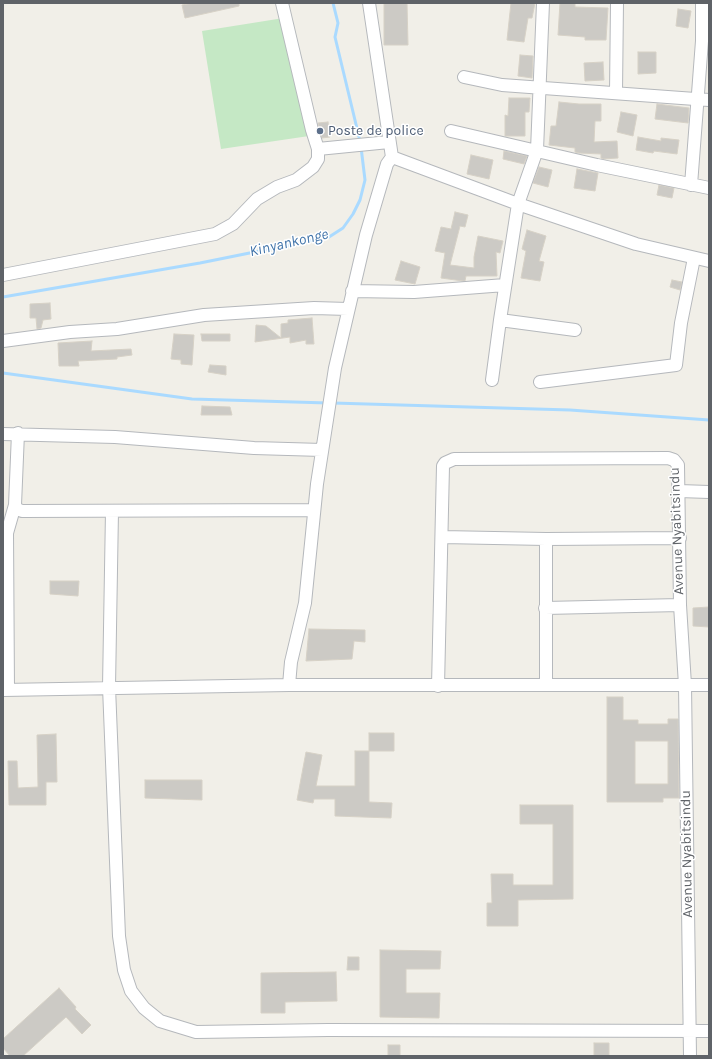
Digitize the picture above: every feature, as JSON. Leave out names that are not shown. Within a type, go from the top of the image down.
[{"type":"street","points":[[3,276],[215,234],[233,224],[257,199],[276,187],[296,180],[313,167],[318,159],[318,149],[312,130],[282,3]]},
{"type":"street","points":[[368,3],[385,101],[392,158]]},
{"type":"street","points":[[492,380],[518,204],[537,150],[543,3]]},
{"type":"street","points":[[616,92],[617,3]]},
{"type":"street","points":[[691,185],[696,98],[705,41],[702,3]]},
{"type":"street","points":[[464,77],[502,85],[616,92],[709,100]]},
{"type":"street","points":[[451,131],[709,188]]},
{"type":"street","points":[[318,149],[389,142]]},
{"type":"street","points":[[392,158],[518,204],[636,244],[709,261]]},
{"type":"street","points":[[289,685],[291,662],[305,603],[314,510],[334,368],[368,229],[387,164],[392,158]]},
{"type":"street","points":[[540,382],[676,365],[681,323],[694,258]]},
{"type":"street","points":[[352,291],[414,292],[505,285]]},
{"type":"street","points":[[3,341],[70,332],[117,329],[204,315],[314,308],[348,309]]},
{"type":"street","points":[[500,320],[575,330]]},
{"type":"street","points":[[3,434],[18,433],[115,436],[254,448],[322,450]]},
{"type":"street","points":[[18,433],[15,505],[7,533],[6,690],[289,685],[709,685]]},
{"type":"street","name":"Avenue Nyabitsindu","points":[[438,686],[443,466],[449,460],[668,458],[674,460],[678,466],[680,605],[685,685],[690,1056]]},
{"type":"street","points":[[678,491],[709,492]]},
{"type":"street","points":[[15,505],[17,509],[22,511],[314,510]]},
{"type":"street","points":[[112,511],[109,687],[120,953],[131,991],[144,1008],[160,1021],[196,1032],[328,1030],[709,1031]]},
{"type":"street","points":[[442,537],[546,539],[680,538]]},
{"type":"street","points":[[546,539],[546,685]]},
{"type":"street","points":[[545,608],[680,605]]},
{"type":"green space","points":[[290,17],[309,136],[221,149],[202,31]]},
{"type":"building","points":[[193,3],[239,3],[239,6],[185,18],[182,5]]},
{"type":"building","points":[[384,3],[407,3],[408,45],[384,45]]},
{"type":"building","points":[[511,3],[535,3],[532,18],[528,18],[524,42],[507,40]]},
{"type":"building","points":[[560,3],[575,3],[575,7],[608,8],[606,40],[585,40],[585,37],[558,35]]},
{"type":"building","points":[[678,9],[691,11],[688,28],[676,26]]},
{"type":"building","points":[[638,52],[656,52],[656,73],[638,74]]},
{"type":"building","points":[[520,55],[533,56],[532,78],[518,76]]},
{"type":"building","points":[[603,62],[604,80],[585,81],[584,63]]},
{"type":"building","points":[[509,98],[530,98],[529,112],[525,112],[525,136],[505,136],[505,115],[508,116]]},
{"type":"building","points":[[559,102],[601,104],[601,121],[595,121],[594,142],[617,141],[618,158],[603,159],[601,158],[601,154],[579,153],[575,152],[575,148],[549,145],[551,126],[556,126]]},
{"type":"building","points":[[657,104],[689,108],[688,123],[655,119]]},
{"type":"building","points":[[621,112],[637,115],[633,136],[617,132]]},
{"type":"building","points":[[328,122],[330,137],[322,138],[318,123]]},
{"type":"building","points":[[638,137],[661,141],[661,138],[679,140],[677,154],[654,151],[653,153],[636,150]]},
{"type":"building","points":[[504,151],[527,156],[524,164],[503,159]]},
{"type":"building","points":[[471,155],[493,160],[489,179],[467,174]]},
{"type":"building","points":[[539,167],[552,170],[548,187],[533,183]]},
{"type":"building","points":[[577,169],[598,173],[595,191],[574,188]]},
{"type":"building","points":[[659,185],[674,188],[672,198],[657,195]]},
{"type":"building","points":[[455,212],[468,215],[465,227],[460,226],[450,265],[474,268],[474,257],[478,236],[503,241],[500,253],[496,252],[497,276],[466,276],[465,281],[441,278],[445,253],[435,251],[441,227],[451,229]]},
{"type":"building","points":[[527,230],[546,236],[539,261],[544,262],[540,281],[521,278],[526,251],[522,249]]},
{"type":"building","points":[[401,261],[420,267],[415,284],[395,280]]},
{"type":"building","points":[[672,280],[682,282],[680,290],[670,287]]},
{"type":"building","points":[[50,303],[51,319],[43,320],[41,328],[37,329],[36,318],[30,318],[30,304]]},
{"type":"building","points":[[312,318],[314,344],[306,344],[306,340],[290,343],[290,337],[255,342],[256,325],[266,326],[281,338],[281,324],[288,323],[288,320]]},
{"type":"building","points":[[174,334],[194,335],[192,365],[181,364],[181,360],[171,359]]},
{"type":"building","points":[[201,334],[230,334],[230,341],[202,341]]},
{"type":"building","points":[[92,341],[91,351],[131,349],[132,355],[117,357],[117,359],[78,361],[79,366],[59,366],[58,343]]},
{"type":"building","points":[[210,365],[226,366],[226,375],[208,372]]},
{"type":"building","points":[[202,406],[230,407],[232,415],[201,415]]},
{"type":"building","points":[[50,581],[79,581],[78,596],[50,594]]},
{"type":"building","points":[[709,607],[709,627],[693,626],[693,608]]},
{"type":"building","points":[[309,629],[365,630],[365,642],[354,641],[352,659],[306,661]]},
{"type":"building","points":[[607,697],[623,697],[623,720],[638,720],[638,724],[668,724],[668,719],[678,719],[679,798],[663,798],[663,802],[607,802]],"holes":[[[635,741],[668,741],[668,784],[635,784]]]},
{"type":"building","points":[[369,733],[394,733],[394,751],[369,751]]},
{"type":"building","points":[[56,734],[57,782],[46,782],[46,805],[9,805],[8,761],[17,761],[18,788],[38,787],[37,735]]},
{"type":"building","points":[[355,751],[369,751],[369,802],[392,803],[391,818],[335,816],[335,799],[314,799],[313,803],[297,800],[306,752],[322,755],[316,786],[355,786]]},
{"type":"building","points":[[145,780],[202,780],[202,800],[145,798]]},
{"type":"building","points":[[520,805],[573,805],[573,899],[518,900],[518,926],[487,926],[487,903],[492,903],[491,874],[513,874],[513,885],[553,885],[553,824],[520,824]]},
{"type":"building","points":[[380,950],[441,951],[440,969],[406,969],[406,993],[440,993],[439,1018],[380,1017]]},
{"type":"building","points":[[348,957],[359,957],[359,970],[347,970]]},
{"type":"building","points":[[336,972],[337,1001],[285,1002],[285,1013],[261,1013],[261,973]]},
{"type":"building","points":[[59,988],[76,1007],[75,1009],[91,1025],[82,1034],[66,1017],[23,1056],[10,1056],[3,1048],[3,1039]]},
{"type":"building","points":[[594,1043],[609,1043],[609,1056],[594,1056]]},
{"type":"building","points":[[388,1045],[400,1045],[400,1056],[388,1056]]},
{"type":"waterway","name":"Kinyankonge","points":[[333,3],[338,23],[335,37],[360,141]]},
{"type":"waterway","name":"Kinyankonge","points":[[3,297],[200,263],[329,237],[343,228],[353,214],[360,200],[365,180],[361,147]]},
{"type":"waterway","points":[[3,373],[192,399],[328,403]]},
{"type":"waterway","points":[[333,403],[570,410],[709,420]]},
{"type":"place","name":"Poste de police","points":[[320,131]]}]
